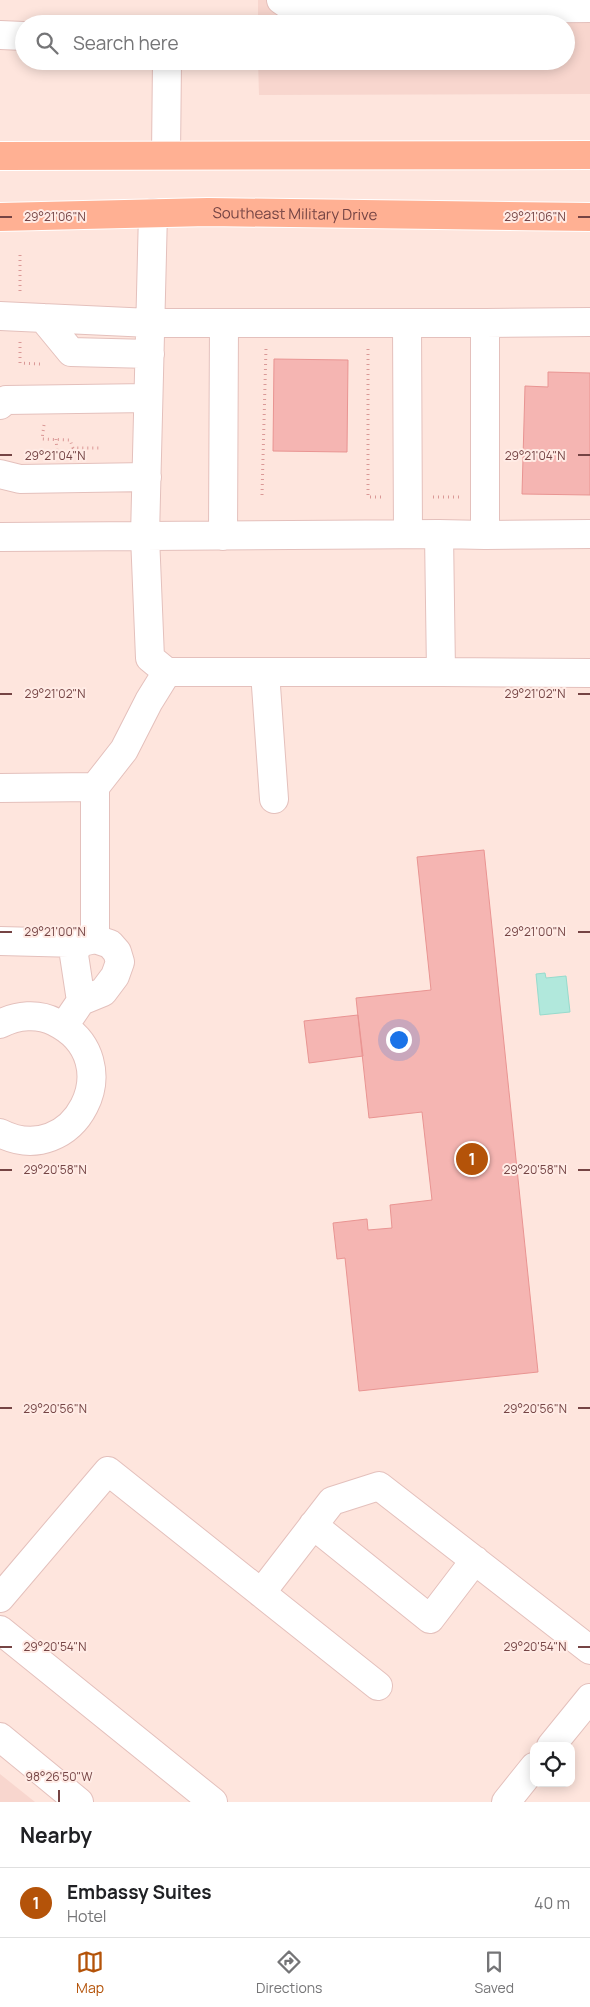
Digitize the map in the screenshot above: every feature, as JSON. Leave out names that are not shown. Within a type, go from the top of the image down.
[{"type":"main road","points":[[0,156],[590,155]]},
{"type":"main road","name":"Southeast Military Drive","points":[[0,217],[208,212],[590,217]]},
{"type":"street","points":[[281,0],[296,10],[321,5],[550,4],[590,8]]},
{"type":"street","points":[[0,35],[15,36]]},
{"type":"street","points":[[166,156],[167,70]]},
{"type":"street","points":[[153,213],[145,536],[150,658],[167,672],[590,673]]},
{"type":"street","points":[[0,316],[150,323],[590,322]]},
{"type":"street","points":[[43,318],[71,352],[150,354]]},
{"type":"street","points":[[223,536],[224,323]]},
{"type":"street","points":[[407,323],[408,534]]},
{"type":"street","points":[[485,323],[485,535]]},
{"type":"street","points":[[0,404],[6,400],[148,398]]},
{"type":"street","points":[[0,474],[20,479],[147,477]]},
{"type":"street","points":[[439,534],[441,672]]},
{"type":"street","points":[[0,537],[590,534]]},
{"type":"street","points":[[81,1001],[74,955],[86,941],[96,787],[124,750],[167,672]]},
{"type":"street","points":[[265,672],[274,799]]},
{"type":"street","points":[[0,788],[96,787]]},
{"type":"street","points":[[0,941],[86,941],[110,944],[117,952],[120,962],[115,976],[103,992],[81,1001],[64,1026]]},
{"type":"street","points":[[0,1024],[21,1016],[36,1016],[51,1019],[64,1026],[76,1036],[85,1048],[90,1062],[92,1077],[91,1092],[86,1106],[77,1119],[66,1129],[53,1136],[38,1140],[23,1141],[0,1134]]},
{"type":"street","points":[[0,1598],[108,1471],[378,1686]]},
{"type":"street","points":[[261,1593],[332,1501],[379,1486],[590,1650]]},
{"type":"street","points":[[313,1526],[430,1619],[475,1560]]},
{"type":"street","points":[[0,1630],[213,1802]]},
{"type":"street","points":[[554,1742],[590,1698]]},
{"type":"street","points":[[0,1737],[79,1802]]},
{"type":"path","points":[[368,345],[368,497],[384,497]]},
{"type":"path","points":[[262,495],[266,348],[275,348]]},
{"type":"path","points":[[56,439],[57,458]]},
{"type":"path","points":[[431,497],[465,496]]},
{"type":"shaded area","points":[[258,0],[590,0],[590,94],[259,95],[258,70],[575,70],[575,15],[258,15]]},
{"type":"shaded area","points":[[0,1774],[35,1802],[0,1802]]},
{"type":"water","points":[[545,973],[546,978],[566,976],[570,1012],[540,1015],[536,974]]},
{"type":"building","points":[[274,359],[348,360],[347,452],[273,451]]},
{"type":"building","points":[[548,372],[590,373],[590,495],[522,494],[525,386],[548,387]]},
{"type":"building","points":[[484,850],[538,1372],[359,1391],[345,1258],[337,1259],[333,1223],[367,1219],[368,1230],[392,1228],[390,1205],[432,1200],[422,1112],[369,1118],[356,998],[431,990],[417,857]]},
{"type":"building","points":[[358,1015],[363,1056],[309,1063],[304,1021]]},
{"type":"place","name":"Embassy Suites","points":[[472,1159]]}]
